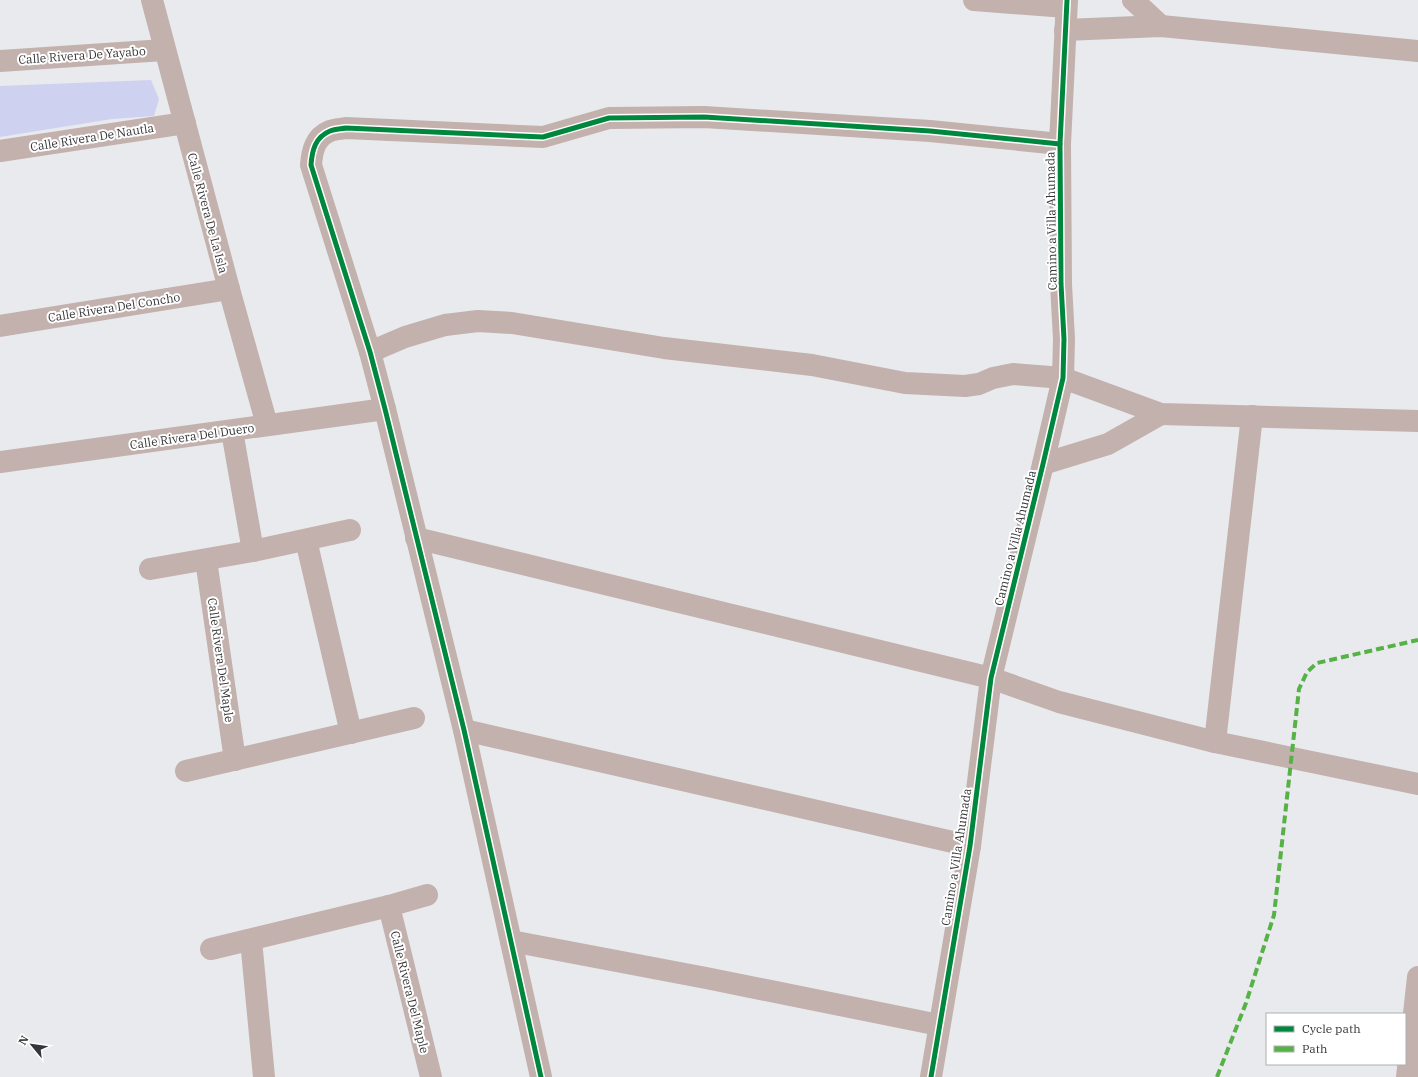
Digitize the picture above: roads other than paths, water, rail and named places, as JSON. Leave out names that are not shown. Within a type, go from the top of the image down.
[{"type":"street","name":"Calle Rivera De La Isla","points":[[152,0],[164,50],[266,425]]},
{"type":"street","points":[[974,0],[1067,3]]},
{"type":"street","points":[[1133,0],[1161,26]]},
{"type":"street","name":"Camino a Villa Ahumada","points":[[931,1077],[970,846],[991,678],[1044,464],[1063,378],[1064,339],[1061,284],[1060,144],[1067,3]]},
{"type":"street","points":[[1065,30],[1161,26],[1418,51]]},
{"type":"street","name":"Calle Rivera De Yayabo","points":[[0,60],[164,50]]},
{"type":"street","points":[[541,1077],[464,730],[385,409],[370,352],[311,165],[312,151],[318,139],[330,131],[346,128],[543,137],[609,118],[704,117],[930,131],[1060,144]]},
{"type":"street","name":"Calle Rivera De Nautla","points":[[0,151],[184,123]]},
{"type":"street","name":"Calle Rivera Del Concho","points":[[0,326],[229,289]]},
{"type":"street","points":[[370,352],[405,337],[445,325],[478,321],[512,323],[664,348],[812,365],[905,382],[965,386],[979,384],[993,378],[1013,374],[1063,378],[1161,414],[1418,421]]},
{"type":"street","name":"Calle Rivera Del Duero","points":[[0,462],[385,409]]},
{"type":"street","points":[[1044,464],[1108,444],[1161,414]]},
{"type":"street","points":[[1215,742],[1252,416]]},
{"type":"street","points":[[232,431],[253,551]]},
{"type":"street","points":[[150,569],[253,551],[350,530]]},
{"type":"street","points":[[416,538],[991,678],[1059,702],[1215,742],[1418,784]]},
{"type":"street","points":[[306,540],[351,734]]},
{"type":"street","name":"Calle Rivera Del Maple","points":[[206,560],[235,760]]},
{"type":"street","points":[[186,770],[351,734],[414,718]]},
{"type":"street","points":[[464,730],[970,846]]},
{"type":"street","points":[[211,949],[389,906],[427,895]]},
{"type":"street","name":"Calle Rivera Del Maple","points":[[389,906],[431,1077]]},
{"type":"street","points":[[250,940],[264,1077]]},
{"type":"street","points":[[511,941],[706,978],[939,1026]]},
{"type":"street","points":[[1407,1077],[1418,977]]}]
